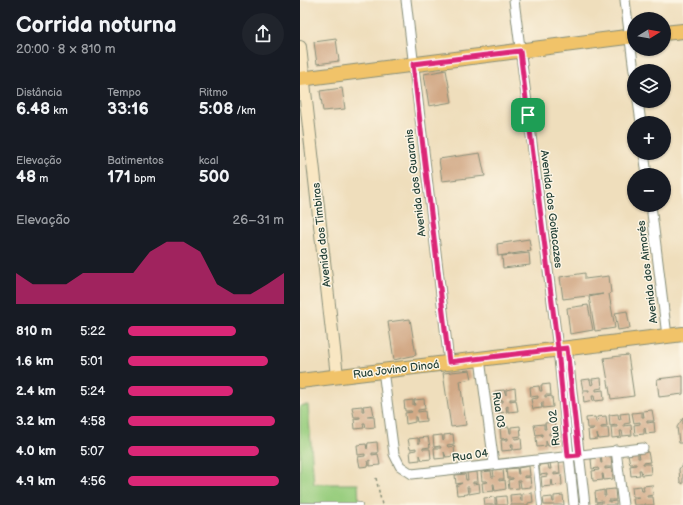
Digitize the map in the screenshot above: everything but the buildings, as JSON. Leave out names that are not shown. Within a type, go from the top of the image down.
[{"type":"main road","points":[[671,32],[683,30]]},
{"type":"main road","points":[[302,79],[627,38]]},
{"type":"main road","name":"Rua Jovino Dinoá","points":[[300,381],[683,334]]},
{"type":"street","name":"Avenida dos Guaranis","points":[[406,0],[449,362]]},
{"type":"street","name":"Avenida dos Goitacazes","points":[[514,0],[562,349]]},
{"type":"street","points":[[626,0],[628,12]]},
{"type":"street","name":"Avenida dos Timbiras","points":[[300,47],[302,79],[337,376]]},
{"type":"street","name":"Avenida dos Aimorés","points":[[652,212],[667,336]]},
{"type":"street","name":"Rua 02","points":[[562,349],[579,455],[585,505]]},
{"type":"street","name":"Rua 02","points":[[562,349],[568,456],[574,505]]},
{"type":"street","name":"Rua 03","points":[[480,359],[494,464]]},
{"type":"street","name":"Rua 04","points":[[383,370],[394,454],[402,468],[415,474],[534,459],[642,448]]},
{"type":"street","points":[[616,450],[623,505]]},
{"type":"lane","points":[[534,459],[540,505]]},
{"type":"lane","points":[[300,505],[360,505]]},
{"type":"path","points":[[376,478],[382,505]]},
{"type":"green space","points":[[308,405],[314,484],[358,484],[359,505],[300,505],[300,406]]},
{"type":"route","points":[[528,115],[520,51],[413,64],[449,362],[558,349],[568,456],[579,455],[567,348],[558,349],[528,115]]}]
